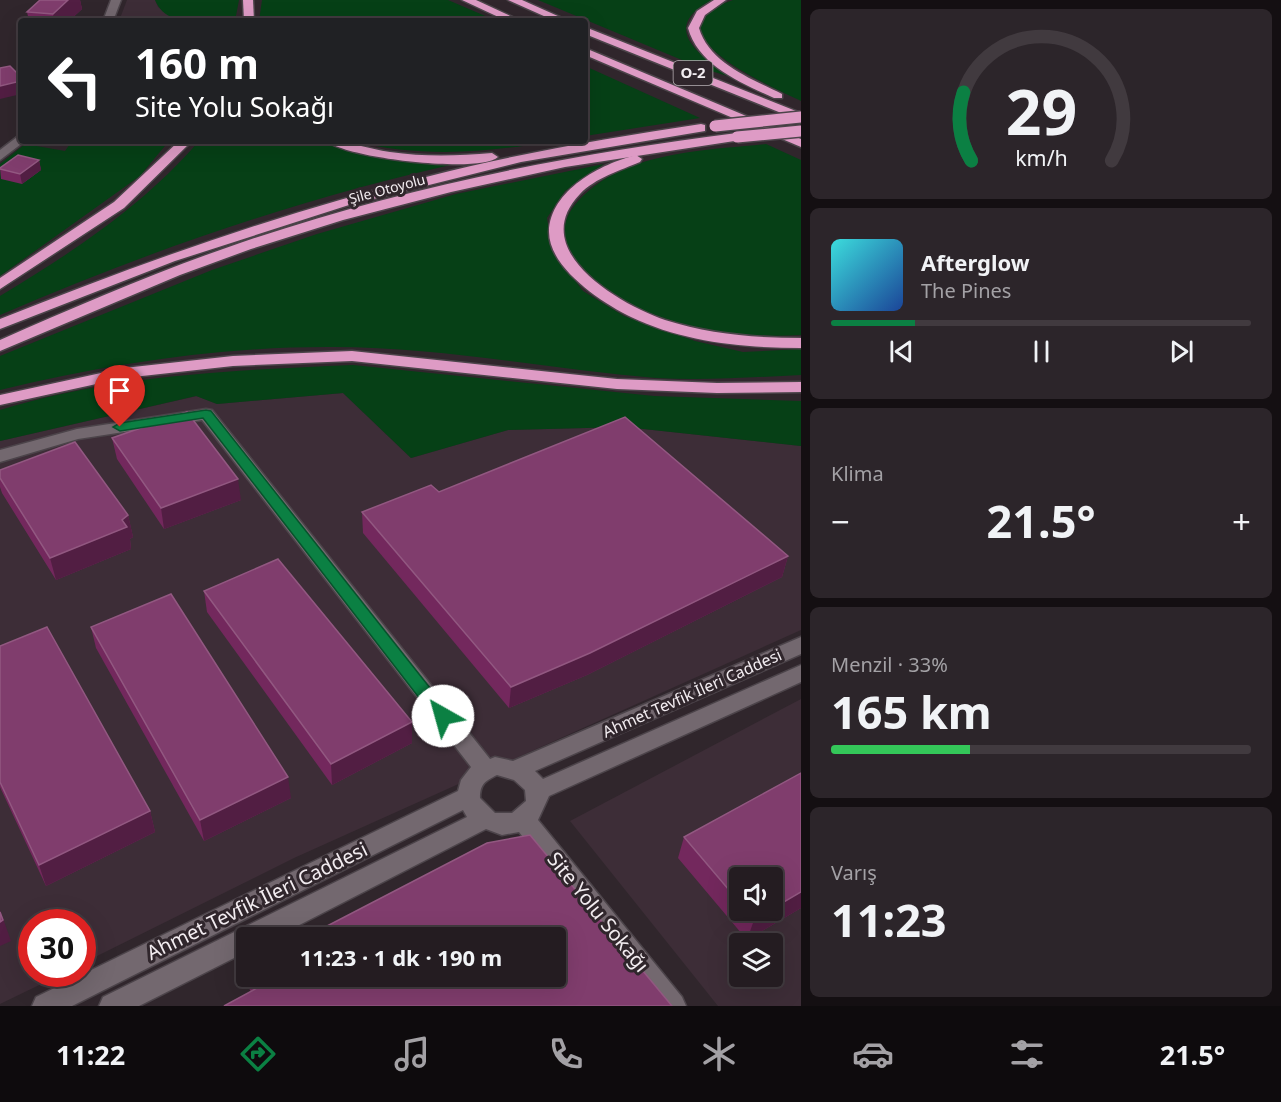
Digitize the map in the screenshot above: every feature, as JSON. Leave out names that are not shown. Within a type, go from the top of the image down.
[{"type":"highway","points":[[248,0],[249,18]]},
{"type":"highway","points":[[467,0],[509,18]]},
{"type":"highway","points":[[513,0],[557,18]]},
{"type":"highway","points":[[721,0],[708,7],[696,19],[694,34],[701,48],[741,77],[801,108]]},
{"type":"highway","name":"O-2","points":[[588,31],[801,117]]},
{"type":"highway","name":"O-2","points":[[588,52],[800,140]]},
{"type":"highway","points":[[588,58],[620,66]]},
{"type":"highway","name":"Şile Otoyolu","points":[[0,324],[161,260],[302,214],[415,184],[584,146],[715,126],[801,117]]},
{"type":"highway","points":[[737,136],[636,160],[585,184],[566,202],[561,212],[558,221],[559,246],[573,269],[591,288],[636,314],[676,328],[724,339],[801,343]]},
{"type":"highway","name":"Şile Otoyolu","points":[[0,346],[193,265],[282,234],[500,177],[685,142],[737,136],[800,140]]},
{"type":"highway","points":[[0,285],[119,205],[183,144]]},
{"type":"highway","points":[[343,144],[377,154],[425,159],[480,158],[584,146]]},
{"type":"highway","points":[[0,400],[124,373],[233,361],[352,356],[617,384],[717,388],[801,387]]},
{"type":"street","points":[[109,18],[116,0]]},
{"type":"street","points":[[0,156],[18,141]]},
{"type":"street","points":[[0,456],[77,434],[206,414],[484,769]]},
{"type":"street","name":"Ahmet Tevfik İleri Caddesi","points":[[517,769],[801,645]]},
{"type":"street","name":"Ahmet Tevfik İleri Caddesi","points":[[536,792],[801,673]]},
{"type":"street","points":[[495,766],[517,769],[533,783],[536,792],[535,807],[523,819],[504,824],[484,819],[471,805],[468,797],[471,780],[484,769],[495,766]]},
{"type":"street","name":"Ahmet Tevfik İleri Caddesi","points":[[45,1006],[468,797]]},
{"type":"street","name":"Ahmet Tevfik İleri Caddesi","points":[[269,927],[484,819]]},
{"type":"street","name":"Site Yolu Sokağı","points":[[523,819],[673,1006]]},
{"type":"street","name":"Ahmet Tevfik İleri Caddesi","points":[[112,1006],[236,944]]},
{"type":"shaded area","points":[[127,0],[155,0],[158,7],[172,18],[120,18]]},
{"type":"shaded area","points":[[343,393],[411,458],[508,430],[625,427],[801,446],[801,630],[294,858],[96,957],[96,909],[18,909],[18,987],[35,987],[0,1004],[0,441],[197,396],[217,404]]},
{"type":"shaded area","points":[[801,699],[801,1006],[718,1006],[570,821]]},
{"type":"green space","points":[[155,0],[239,0],[236,18],[174,18],[161,10]]},
{"type":"green space","points":[[262,0],[448,0],[490,18],[259,18]]},
{"type":"green space","points":[[538,0],[712,0],[696,11],[688,21],[686,32],[698,52],[734,78],[701,68],[588,21],[588,18],[581,18]]},
{"type":"green space","points":[[733,0],[801,0],[801,101],[742,71],[706,42],[700,27],[708,13]]},
{"type":"green space","points":[[588,67],[700,118],[588,136]]},
{"type":"green space","points":[[25,144],[65,151],[70,144],[167,144],[140,176],[0,276],[0,164]]},
{"type":"green space","points":[[196,144],[329,144],[377,158],[407,162],[459,163],[342,193],[226,228],[112,269],[0,315],[0,296],[106,226],[131,207]]},
{"type":"green space","points":[[367,144],[533,144],[453,152],[404,150]]},
{"type":"green space","points":[[766,144],[801,160],[801,335],[764,336],[726,332],[654,315],[611,294],[594,281],[571,253],[566,242],[565,231],[569,214],[584,195],[610,176],[646,161],[666,156]]},
{"type":"green space","points":[[604,164],[565,191],[547,218],[552,250],[583,291],[624,316],[695,341],[743,352],[801,349],[801,375],[710,379],[656,378],[409,350],[327,347],[244,350],[162,359],[81,372],[0,390],[0,356],[212,270],[317,234],[456,194]]},
{"type":"green space","points":[[353,365],[654,396],[801,401],[801,446],[625,427],[508,430],[411,458],[343,393],[217,404],[196,396],[0,441],[0,410],[43,398],[86,389],[175,376]]},
{"type":"building","points":[[40,0],[68,0],[53,14],[27,12]]},
{"type":"building","points":[[10,66],[18,74],[18,82],[0,86],[0,68]]},
{"type":"building","points":[[18,155],[39,160],[20,174],[0,169],[0,168]]},
{"type":"building","points":[[187,412],[238,479],[161,508],[112,438]]},
{"type":"building","points":[[625,417],[788,556],[590,653],[511,687],[362,512],[431,485],[439,492]]},
{"type":"building","points":[[75,442],[128,515],[122,520],[127,527],[50,558],[0,478],[0,470]]},
{"type":"building","points":[[278,559],[412,722],[331,764],[204,591]]},
{"type":"building","points":[[171,594],[288,777],[200,820],[91,627]]},
{"type":"building","points":[[47,627],[150,811],[39,865],[0,782],[0,646]]},
{"type":"building","points":[[801,773],[801,892],[783,903],[783,867],[729,867],[729,890],[684,837]]},
{"type":"building","points":[[530,835],[672,1006],[224,1006],[256,987],[566,987],[566,927],[325,927],[487,843]]},
{"type":"route","points":[[120,427],[206,414],[443,716]]}]
